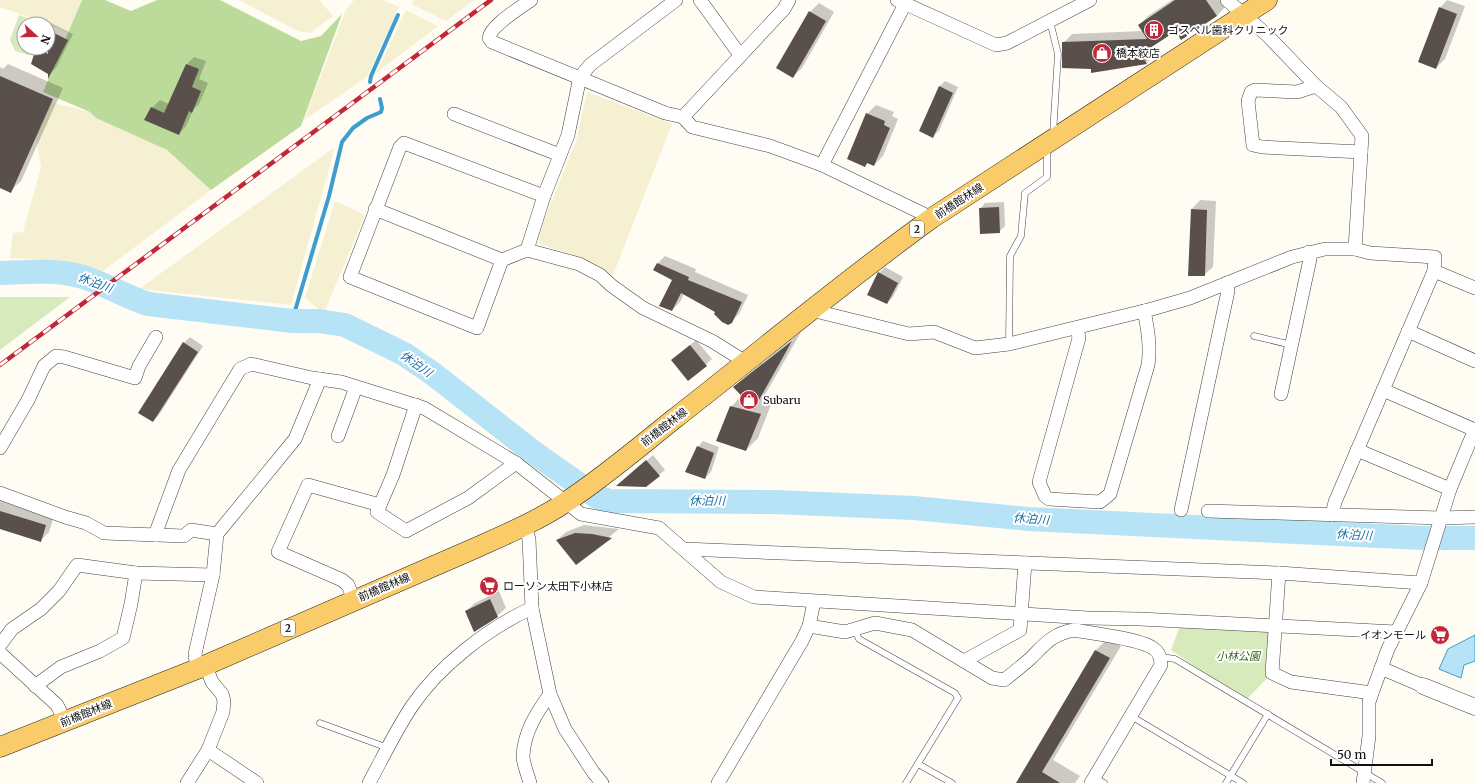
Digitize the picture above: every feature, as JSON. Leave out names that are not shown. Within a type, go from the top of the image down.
[{"type":"main road","name":"前橋館林線","points":[[0,747],[201,666],[480,546],[525,525],[568,500],[587,487],[747,363],[882,254],[932,218],[1267,0]]},
{"type":"street","points":[[531,0],[499,24],[490,34],[489,38],[492,42],[665,113],[682,117],[692,127],[770,146],[822,165],[932,218]]},
{"type":"street","points":[[527,250],[544,196],[568,135],[580,77],[590,65],[676,0]]},
{"type":"street","points":[[700,0],[740,55]]},
{"type":"street","points":[[682,117],[784,9],[790,0]]},
{"type":"street","points":[[822,165],[901,2],[996,44],[1007,43],[1090,0]]},
{"type":"street","points":[[1227,0],[1267,35],[1316,86],[1341,107],[1362,136],[1355,249]]},
{"type":"street","points":[[1316,86],[1297,92],[1254,90],[1251,92],[1248,101],[1253,145],[1262,147],[1361,152]]},
{"type":"street","points":[[454,114],[560,155]]},
{"type":"street","points":[[502,260],[477,328],[350,277],[375,209],[400,147],[404,143],[544,196]]},
{"type":"street","points":[[375,209],[502,260],[527,250],[579,264],[600,275],[612,286],[643,308],[712,341],[747,363]]},
{"type":"street","points":[[811,310],[909,334],[934,332],[975,348],[1009,344],[1144,311],[1190,298],[1292,257],[1325,248],[1355,249],[1370,253],[1435,257],[1434,271],[1335,502],[1332,515]]},
{"type":"street","points":[[1281,394],[1310,259],[1309,252]]},
{"type":"street","points":[[1434,271],[1475,288]]},
{"type":"street","points":[[1181,510],[1228,291],[1227,283]]},
{"type":"street","points":[[1077,328],[1079,338],[1039,482],[1045,496],[1049,499],[1100,502],[1110,494],[1148,365],[1150,355],[1148,330],[1144,311]]},
{"type":"street","points":[[1408,331],[1475,361]]},
{"type":"street","points":[[0,448],[28,400],[44,366],[50,359],[56,356],[64,357],[135,378],[139,366],[156,337]]},
{"type":"street","points":[[155,535],[179,470],[240,369],[251,364],[341,382],[424,408],[516,463],[568,500],[581,514],[659,528],[684,548],[721,582],[754,597],[1022,614],[1396,632]]},
{"type":"street","points":[[188,783],[208,750],[223,712],[224,701],[222,694],[201,666],[195,654],[213,576],[218,534],[295,439],[320,379]]},
{"type":"street","points":[[338,436],[356,387]]},
{"type":"street","points":[[1364,778],[1369,736],[1369,702],[1396,632],[1421,583],[1450,489],[1475,430],[1383,390]]},
{"type":"street","points":[[416,405],[393,475],[377,512],[406,531],[468,498],[516,463]]},
{"type":"street","points":[[1357,450],[1450,489]]},
{"type":"street","points":[[354,600],[348,585],[342,580],[278,552],[308,485],[380,506]]},
{"type":"street","points":[[0,493],[65,517],[86,523],[104,533],[184,536],[191,530],[218,534]]},
{"type":"street","points":[[1208,510],[1332,515],[1439,524],[1475,517]]},
{"type":"street","points":[[525,525],[529,539],[532,608],[550,694],[565,729],[593,772],[602,783]]},
{"type":"street","points":[[684,548],[1279,574],[1421,583]]},
{"type":"street","points":[[964,661],[1020,630],[1025,563]]},
{"type":"street","points":[[0,645],[12,629],[40,609],[59,591],[77,565],[136,573],[213,576]]},
{"type":"street","points":[[35,686],[61,667],[100,651],[123,638],[136,573]]},
{"type":"street","points":[[1279,574],[1272,673],[1291,682],[1372,693]]},
{"type":"street","points":[[718,783],[809,626],[814,602]]},
{"type":"street","points":[[369,783],[413,705],[432,680],[465,649],[532,608]]},
{"type":"street","points":[[809,626],[845,632],[875,623],[912,630],[992,678],[1004,680],[1030,659],[1049,639],[1074,630],[1143,644],[1154,649],[1161,657],[1161,665],[1131,716],[1096,781]]},
{"type":"street","points":[[0,653],[57,705],[65,721]]},
{"type":"street","points":[[1381,668],[1475,707]]},
{"type":"street","points":[[530,783],[523,757],[526,739],[532,722],[550,694]]},
{"type":"street","points":[[208,750],[257,783]]},
{"type":"lane","points":[[1009,344],[1010,256],[1021,236],[1025,193],[1047,177],[1058,54],[1050,21]]},
{"type":"lane","points":[[1254,336],[1292,345]]},
{"type":"lane","points":[[854,629],[859,639],[955,693],[958,698],[906,783]]},
{"type":"lane","points":[[1161,657],[1175,659],[1268,714],[1364,778],[1382,783]]},
{"type":"lane","points":[[1226,783],[1268,714]]},
{"type":"lane","points":[[1131,716],[1243,783]]},
{"type":"lane","points":[[320,723],[388,748]]},
{"type":"lane","points":[[918,764],[952,783]]},
{"type":"shaded area","points":[[0,0],[82,0],[68,33],[56,28],[56,16],[25,16],[0,7]]},
{"type":"shaded area","points":[[239,0],[319,0],[333,16],[310,33],[297,31]]},
{"type":"shaded area","points":[[354,0],[383,0],[399,7],[367,77],[304,120],[346,10]]},
{"type":"shaded area","points":[[414,0],[474,0],[446,21],[411,4]]},
{"type":"shaded area","points":[[406,10],[438,26],[376,73]]},
{"type":"shaded area","points":[[587,92],[672,124],[613,275],[573,255],[539,244],[541,228],[576,141]]},
{"type":"shaded area","points":[[51,102],[90,112],[96,118],[167,150],[211,190],[99,274],[42,260],[10,258],[13,233],[23,232],[41,167],[36,137]]},
{"type":"shaded area","points":[[335,147],[291,305],[139,289]]},
{"type":"shaded area","points":[[335,201],[365,215],[324,313],[305,298]]},
{"type":"green space","points":[[82,0],[105,0],[131,11],[157,0],[220,0],[301,41],[321,36],[342,14],[301,126],[211,190],[167,150],[96,118],[90,112],[43,92]]},
{"type":"green space","points":[[16,23],[16,51],[10,40]]},
{"type":"green space","points":[[0,297],[70,297],[0,350]]},
{"type":"green space","name":"小林公園","points":[[1182,620],[1275,625],[1272,673],[1245,701],[1171,650]]},
{"type":"water","points":[[1475,635],[1475,661],[1464,665],[1461,678],[1439,669],[1448,649]]},
{"type":"building","points":[[1175,0],[1206,0],[1217,16],[1181,40],[1176,31],[1141,54],[1147,64],[1091,73],[1091,69],[1062,68],[1062,42],[1147,39],[1138,25]]},
{"type":"building","points":[[1439,7],[1457,14],[1436,69],[1418,62]]},
{"type":"building","points":[[809,11],[826,21],[793,78],[776,68]]},
{"type":"building","points":[[56,34],[68,40],[48,79],[48,74],[31,64],[34,56],[56,56]]},
{"type":"building","points":[[186,64],[199,69],[192,87],[201,91],[192,113],[189,111],[179,135],[144,120],[151,107],[164,113]]},
{"type":"building","points":[[0,76],[53,99],[11,193],[0,188]]},
{"type":"building","points":[[939,86],[953,93],[933,138],[919,131]]},
{"type":"building","points":[[866,113],[885,121],[884,125],[890,128],[874,166],[867,163],[865,167],[847,159]]},
{"type":"building","points":[[999,207],[1000,233],[980,234],[979,208]]},
{"type":"building","points":[[1191,209],[1207,210],[1205,276],[1188,276]]},
{"type":"building","points":[[657,263],[689,277],[688,280],[742,302],[732,323],[728,325],[722,322],[714,314],[715,312],[681,293],[672,311],[659,306],[672,280],[653,270]]},
{"type":"building","points":[[878,272],[898,283],[887,304],[867,295]]},
{"type":"building","points":[[792,341],[754,409],[733,387]]},
{"type":"building","points":[[183,342],[198,352],[153,422],[138,413]]},
{"type":"building","points":[[690,345],[707,366],[688,381],[671,360]]},
{"type":"building","points":[[730,406],[761,414],[746,451],[716,441]]},
{"type":"building","points":[[697,446],[714,453],[705,479],[685,472]]},
{"type":"building","points":[[646,460],[660,476],[646,487],[616,486]]},
{"type":"building","points":[[0,511],[46,525],[41,542],[0,529]]},
{"type":"building","points":[[575,533],[592,534],[612,538],[576,565],[556,540]]},
{"type":"building","points":[[490,599],[498,617],[474,632],[465,611]]},
{"type":"building","points":[[1095,650],[1110,658],[1042,772],[1060,783],[1016,783]]},
{"type":"waterway","points":[[370,82],[371,76],[398,15]]},
{"type":"waterway","points":[[292,321],[329,196],[342,142],[353,128],[367,118],[381,112],[382,108],[380,99]]},
{"type":"waterway","name":"休泊川","points":[[0,273],[42,272],[73,274],[148,304],[292,321],[319,321],[345,325],[404,354],[432,373],[533,452],[597,497],[609,501],[774,502],[914,508],[1029,519],[1422,538],[1475,538]]},
{"type":"railway","points":[[0,365],[491,0]]},
{"type":"place","name":"ゴスペル歯科クリニック","points":[[1154,30]]},
{"type":"place","name":"橋本絞店","points":[[1102,53]]},
{"type":"place","name":"Subaru","points":[[749,400]]},
{"type":"place","name":"ローソン太田下小林店","points":[[489,586]]},
{"type":"place","name":"イオンモール","points":[[1440,635]]}]
